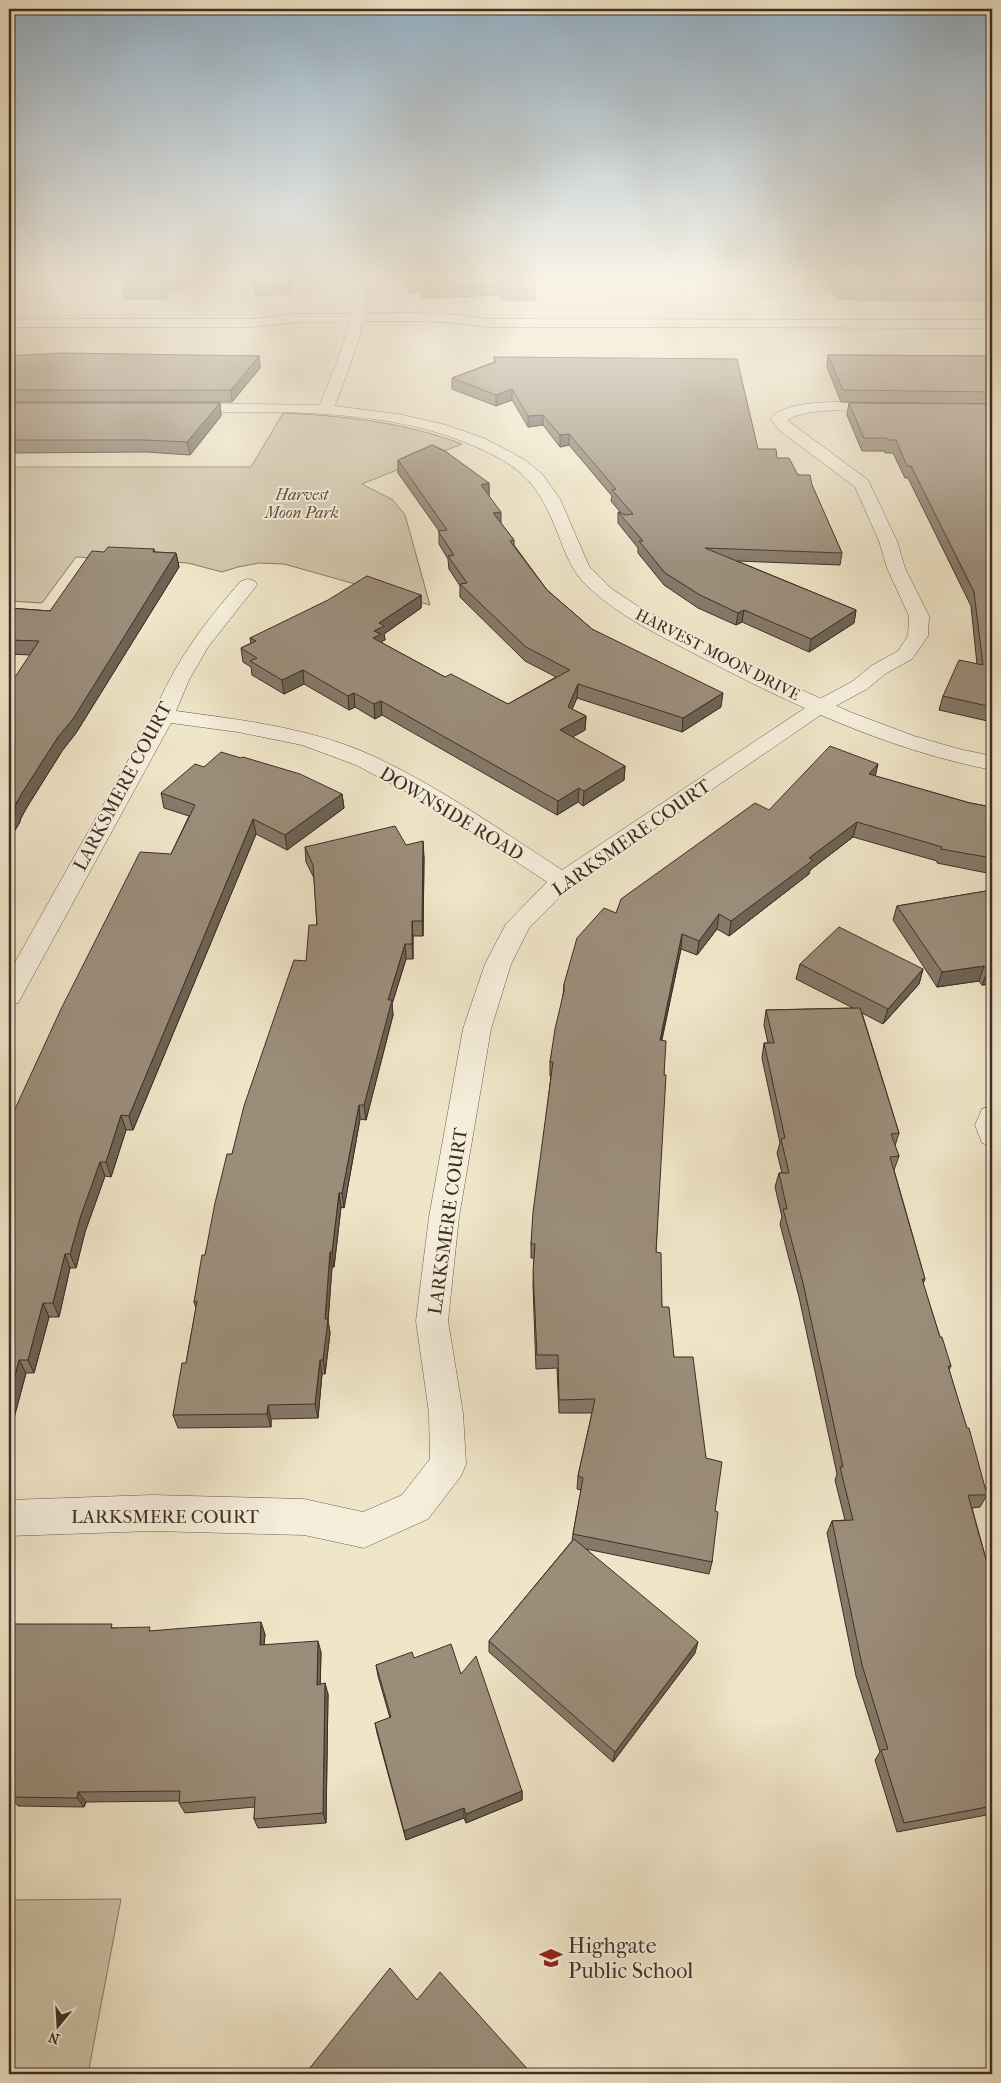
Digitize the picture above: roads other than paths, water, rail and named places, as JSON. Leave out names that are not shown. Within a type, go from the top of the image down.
[{"type":"street","points":[[326,409],[337,372]]},
{"type":"street","name":"HARVEST MOON DRIVE","points":[[170,408],[326,409],[401,419],[477,441],[522,464],[538,480],[553,500],[580,568],[609,594],[639,616],[711,654],[821,706],[937,750],[992,763]]},
{"type":"street","name":"LARKSMERE COURT","points":[[9,1518],[152,1513],[304,1517],[364,1530],[415,1507],[448,1464],[446,1413],[432,1321],[444,1217],[477,1029],[498,964],[519,924],[562,881],[821,706],[860,685],[878,670],[904,655],[918,636],[920,616],[896,568],[888,541],[862,484],[784,427],[778,419],[789,412],[807,408],[905,408]]},
{"type":"street","name":"LARKSMERE COURT","points":[[9,996],[164,716],[172,691],[191,657],[211,627],[248,585]]},
{"type":"street","name":"DOWNSIDE ROAD","points":[[164,716],[238,726],[307,740],[364,760],[437,799],[562,881]]},
{"type":"street","points":[[992,1117],[990,1125],[992,1135]]},
{"type":"place","name":"Highgate Public School","points":[[551,1958]]},
{"type":"park label","name":"Harvest Moon Park","points":[[302,503]]}]
